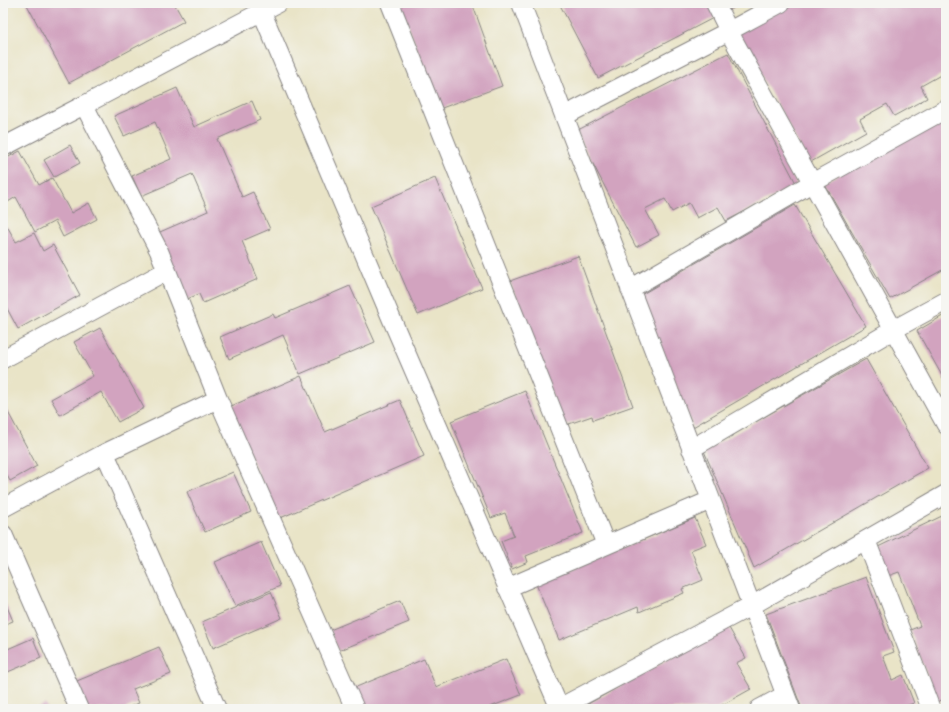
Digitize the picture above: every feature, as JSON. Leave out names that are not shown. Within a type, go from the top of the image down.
[{"type":"street","points":[[390,3],[606,546]]},
{"type":"street","points":[[521,3],[788,702],[758,709]]},
{"type":"street","points":[[715,3],[812,183],[946,425]]},
{"type":"street","points":[[564,116],[730,31],[781,3]]},
{"type":"street","points":[[3,148],[266,6],[388,312],[558,709],[751,606],[946,494]]},
{"type":"street","points":[[84,104],[159,251],[218,399],[355,709]]},
{"type":"street","points":[[630,289],[812,183],[946,109]]},
{"type":"street","points":[[3,359],[166,271]]},
{"type":"street","points":[[691,449],[893,330],[946,301]]},
{"type":"street","points":[[3,508],[105,453],[218,399]]},
{"type":"street","points":[[105,453],[217,709]]},
{"type":"street","points":[[507,588],[711,500]]},
{"type":"street","points":[[3,534],[79,709]]},
{"type":"street","points":[[866,540],[931,709]]},
{"type":"building","points":[[26,3],[174,3],[184,21],[69,83]]},
{"type":"building","points":[[400,3],[472,3],[502,86],[439,109]]},
{"type":"building","points":[[559,3],[710,3],[717,16],[598,78]]},
{"type":"building","points":[[723,3],[743,3],[727,11]]},
{"type":"building","points":[[793,3],[946,3],[946,72],[921,86],[927,98],[894,116],[887,104],[860,119],[866,131],[809,163],[738,33]]},
{"type":"building","points":[[728,53],[797,185],[726,221],[718,207],[697,218],[689,203],[672,212],[665,199],[645,209],[659,235],[636,247],[576,131]]},
{"type":"building","points":[[177,88],[194,127],[252,101],[260,120],[217,139],[242,197],[253,192],[270,229],[242,241],[258,279],[203,303],[199,294],[185,300],[153,235],[208,211],[192,174],[141,196],[132,176],[171,159],[155,122],[124,136],[114,116]]},
{"type":"building","points":[[946,114],[946,268],[890,299],[824,183]]},
{"type":"building","points":[[70,145],[80,163],[54,177],[44,160]]},
{"type":"building","points":[[20,151],[39,185],[52,178],[71,213],[89,203],[97,219],[63,237],[55,221],[35,232],[16,197],[3,205],[3,160]]},
{"type":"building","points":[[435,178],[482,288],[418,315],[371,206]]},
{"type":"building","points":[[795,205],[866,326],[693,427],[639,296]]},
{"type":"building","points":[[7,226],[16,242],[34,233],[43,251],[53,245],[80,295],[18,329],[3,301],[3,229]]},
{"type":"building","points":[[578,256],[633,406],[593,420],[592,416],[563,426],[510,281]]},
{"type":"building","points":[[350,286],[375,342],[300,374],[283,335],[229,359],[220,337],[273,314],[275,318]]},
{"type":"building","points":[[946,314],[946,383],[917,331]]},
{"type":"building","points":[[100,328],[144,408],[118,422],[101,392],[60,415],[51,399],[93,376],[74,342]]},
{"type":"building","points":[[866,359],[928,468],[754,568],[704,451]]},
{"type":"building","points":[[301,376],[325,432],[400,400],[424,456],[278,519],[229,407]]},
{"type":"building","points":[[525,391],[583,533],[526,556],[528,562],[512,569],[501,541],[514,536],[505,513],[491,518],[451,421]]},
{"type":"building","points":[[3,403],[37,466],[10,481],[3,468]]},
{"type":"building","points":[[233,472],[251,512],[205,532],[187,492]]},
{"type":"building","points":[[946,514],[946,698],[937,702],[910,630],[920,626],[899,572],[888,576],[878,547]]},
{"type":"building","points":[[695,518],[706,544],[691,550],[703,580],[682,589],[684,593],[639,612],[638,607],[559,640],[536,584]]},
{"type":"building","points":[[261,542],[280,586],[235,606],[215,562]]},
{"type":"building","points":[[866,577],[894,652],[883,656],[892,680],[903,675],[914,703],[903,707],[903,709],[802,709],[766,614]]},
{"type":"building","points":[[271,592],[282,618],[213,648],[202,622]]},
{"type":"building","points":[[3,597],[13,621],[3,625]]},
{"type":"building","points":[[400,601],[409,622],[338,651],[330,630]]},
{"type":"building","points":[[728,626],[746,658],[736,663],[751,689],[715,709],[579,709]]},
{"type":"building","points":[[33,638],[41,658],[3,674],[3,651]]},
{"type":"building","points":[[159,647],[171,674],[133,689],[139,703],[124,709],[83,709],[72,683]]},
{"type":"building","points":[[424,659],[436,687],[506,659],[521,695],[485,709],[362,709],[354,688]]},
{"type":"building","points":[[45,704],[47,709],[34,709]]}]
